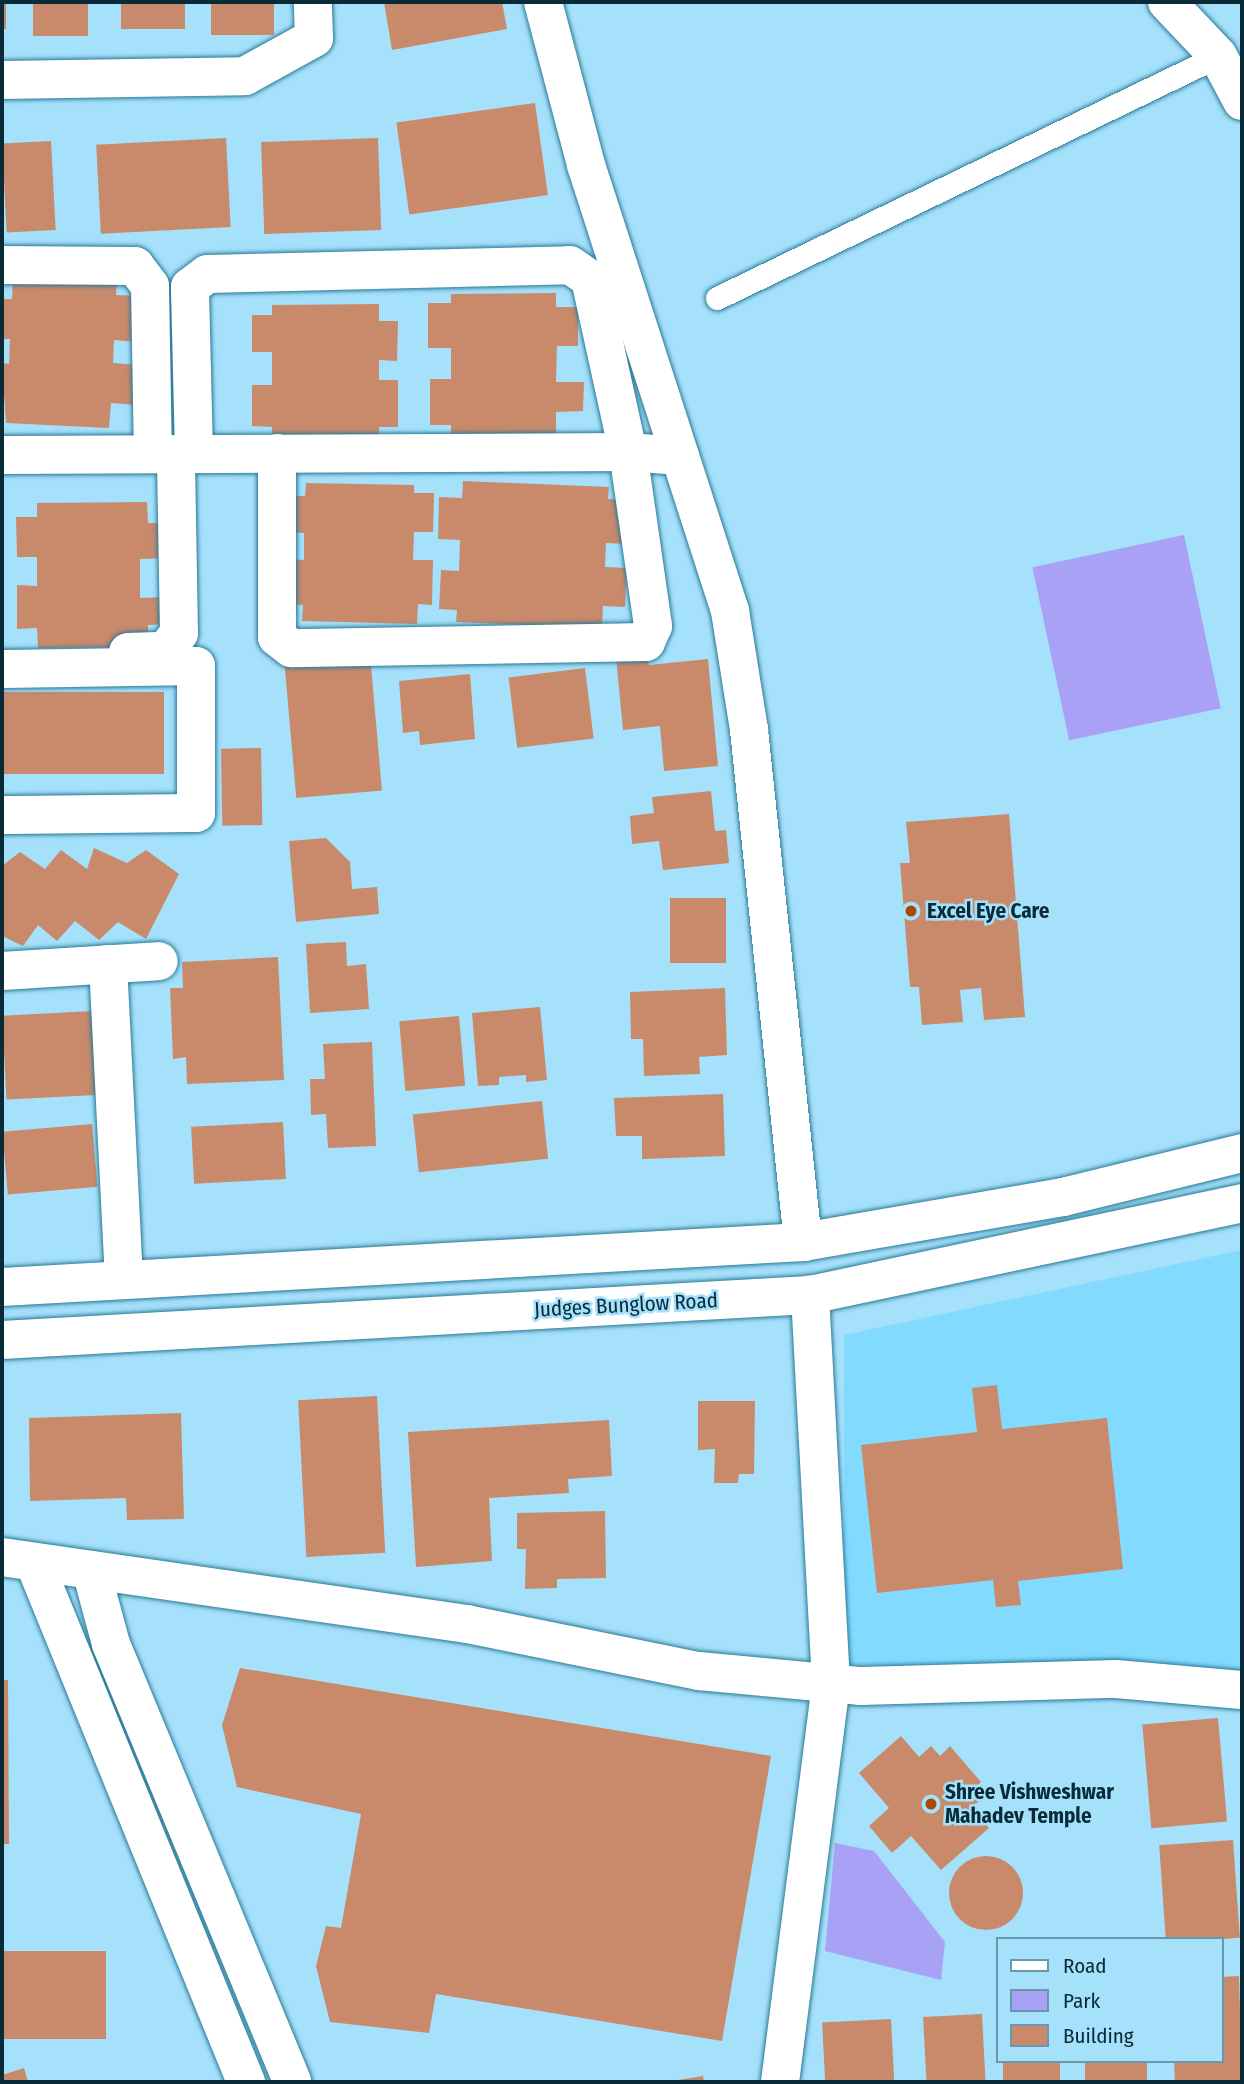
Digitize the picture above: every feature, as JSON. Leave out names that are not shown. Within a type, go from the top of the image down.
[{"type":"street","points":[[2,80],[244,76],[314,38],[313,2]]},
{"type":"street","points":[[543,2],[586,165],[730,611],[749,730],[803,1242]]},
{"type":"street","points":[[1167,2],[1217,56],[1242,101]]},
{"type":"street","points":[[2,265],[135,265],[150,286],[174,454],[179,633],[166,651],[2,654]]},
{"type":"street","points":[[174,454],[190,287],[207,274],[570,265],[590,279],[628,452],[653,626],[646,642],[290,648],[277,637],[277,453]]},
{"type":"street","points":[[2,455],[628,452],[680,456]]},
{"type":"street","points":[[2,669],[196,667],[196,813],[2,815]]},
{"type":"street","points":[[2,971],[159,961]]},
{"type":"street","points":[[108,964],[124,1278]]},
{"type":"street","points":[[2,1287],[124,1278],[803,1242],[1063,1197],[1242,1153]]},
{"type":"street","name":"Judges Bunglow Road","points":[[2,1340],[810,1295],[1242,1203]]},
{"type":"street","points":[[780,2082],[831,1683],[810,1295]]},
{"type":"street","points":[[18,1560],[467,1624],[699,1671],[831,1683],[1116,1679],[1242,1690]]},
{"type":"street","points":[[18,1560],[246,2082]]},
{"type":"street","points":[[91,1570],[111,1644],[292,2082]]},
{"type":"lane","points":[[716,298],[1217,56]]},
{"type":"shaded area","points":[[1242,1250],[1242,1674],[844,1664],[844,1335]]},
{"type":"green space","points":[[1184,535],[1221,708],[1069,740],[1032,567]]},
{"type":"green space","points":[[835,1843],[874,1851],[945,1942],[941,1980],[825,1951]]},
{"type":"building","points":[[2,2],[6,2],[6,29],[2,29]]},
{"type":"building","points":[[33,2],[88,2],[88,36],[33,36]]},
{"type":"building","points":[[121,2],[185,2],[185,29],[121,29]]},
{"type":"building","points":[[211,2],[274,2],[274,35],[211,35]]},
{"type":"building","points":[[384,2],[502,2],[507,29],[392,50]]},
{"type":"building","points":[[535,103],[548,195],[409,215],[396,122]]},
{"type":"building","points":[[226,138],[231,227],[101,234],[96,145]]},
{"type":"building","points":[[378,138],[381,230],[264,234],[261,142]]},
{"type":"building","points":[[51,141],[56,230],[7,232],[2,144]]},
{"type":"building","points":[[13,276],[117,280],[116,295],[141,296],[138,342],[114,340],[113,363],[139,365],[137,405],[111,403],[109,428],[6,423],[2,363],[9,364],[10,339],[2,339],[2,299],[12,299]]},
{"type":"building","points":[[556,293],[556,307],[578,307],[578,346],[557,346],[556,382],[584,382],[583,411],[556,412],[556,437],[451,437],[451,425],[430,425],[430,379],[451,379],[451,348],[428,348],[428,303],[451,303],[451,294]]},
{"type":"building","points":[[379,304],[379,321],[398,321],[397,361],[379,360],[379,380],[398,380],[398,427],[379,427],[379,444],[272,445],[272,427],[252,426],[252,385],[272,385],[272,352],[252,352],[252,315],[272,315],[272,305]]},
{"type":"building","points":[[463,481],[609,487],[608,499],[627,500],[625,544],[606,543],[605,567],[627,568],[625,607],[603,606],[602,628],[456,622],[457,610],[439,609],[441,570],[459,571],[460,540],[438,539],[439,497],[462,498]]},
{"type":"building","points":[[306,483],[414,485],[414,493],[434,493],[433,532],[414,532],[413,560],[433,560],[432,605],[418,604],[417,624],[302,621],[303,605],[284,604],[285,559],[304,560],[304,533],[284,532],[285,496],[305,496]]},
{"type":"building","points":[[147,502],[148,523],[169,523],[169,558],[140,559],[140,598],[169,597],[169,624],[148,625],[148,647],[38,648],[37,628],[17,629],[17,585],[37,586],[37,557],[17,557],[16,517],[37,517],[37,503]]},
{"type":"building","points":[[370,654],[382,790],[296,798],[284,661]]},
{"type":"building","points":[[647,654],[649,665],[708,659],[718,766],[664,771],[660,726],[623,730],[616,657]]},
{"type":"building","points":[[585,668],[594,738],[517,748],[509,677]]},
{"type":"building","points":[[470,674],[475,739],[420,745],[419,731],[403,733],[399,681]]},
{"type":"building","points":[[2,692],[164,692],[164,774],[2,774]]},
{"type":"building","points":[[261,748],[262,825],[222,826],[221,749]]},
{"type":"building","points":[[711,791],[715,831],[726,830],[729,863],[663,870],[659,841],[632,844],[630,816],[654,813],[652,797]]},
{"type":"building","points":[[1009,814],[1025,1017],[984,1020],[981,988],[960,990],[963,1022],[922,1025],[919,987],[910,987],[900,863],[910,863],[906,822]]},
{"type":"building","points":[[326,838],[350,862],[352,889],[377,887],[379,914],[296,922],[289,841]]},
{"type":"building","points":[[94,848],[127,863],[146,850],[179,874],[146,939],[118,922],[99,940],[75,921],[57,941],[38,925],[23,946],[2,936],[2,866],[20,852],[45,869],[61,850],[87,869]]},
{"type":"building","points":[[670,898],[726,898],[726,963],[670,963]]},
{"type":"building","points":[[346,942],[347,966],[366,964],[369,1009],[310,1013],[306,944]]},
{"type":"building","points":[[278,957],[284,1080],[187,1084],[186,1057],[173,1059],[170,988],[183,988],[182,962]]},
{"type":"building","points":[[725,988],[727,1055],[699,1057],[700,1074],[644,1076],[643,1039],[631,1039],[630,992]]},
{"type":"building","points":[[540,1007],[547,1080],[526,1082],[526,1075],[499,1077],[499,1085],[478,1086],[472,1013]]},
{"type":"building","points":[[92,1011],[96,1095],[7,1100],[2,1016]]},
{"type":"building","points":[[459,1016],[465,1086],[405,1091],[399,1021]]},
{"type":"building","points":[[372,1042],[376,1146],[328,1148],[326,1114],[311,1115],[310,1079],[325,1079],[323,1044]]},
{"type":"building","points":[[723,1094],[725,1156],[642,1159],[642,1136],[616,1136],[614,1098]]},
{"type":"building","points":[[542,1101],[548,1159],[419,1172],[413,1115]]},
{"type":"building","points":[[283,1122],[286,1179],[194,1184],[191,1127]]},
{"type":"building","points":[[92,1124],[97,1187],[8,1195],[2,1132]]},
{"type":"building","points":[[997,1385],[1002,1429],[1107,1418],[1123,1569],[1018,1581],[1021,1605],[996,1607],[993,1580],[877,1593],[861,1445],[977,1432],[972,1388]]},
{"type":"building","points":[[377,1396],[385,1553],[306,1557],[298,1400]]},
{"type":"building","points":[[698,1401],[755,1401],[754,1474],[739,1474],[738,1483],[714,1483],[715,1449],[698,1450]]},
{"type":"building","points":[[181,1413],[184,1519],[127,1520],[126,1498],[30,1501],[29,1418]]},
{"type":"building","points":[[609,1420],[612,1476],[568,1479],[569,1493],[489,1498],[492,1561],[416,1567],[408,1432]]},
{"type":"building","points":[[605,1511],[606,1578],[557,1579],[557,1588],[525,1589],[526,1549],[517,1549],[517,1513]]},
{"type":"building","points":[[240,1668],[771,1756],[722,2041],[436,1994],[429,2033],[330,2022],[316,1966],[326,1926],[341,1928],[361,1814],[237,1787],[222,1725]]},
{"type":"building","points":[[2,1680],[8,1680],[9,1844],[2,1844]]},
{"type":"building","points":[[1218,1718],[1227,1822],[1151,1828],[1142,1725]]},
{"type":"building","name":"Shree Vishweshwar Mahadev Temple","points":[[901,1736],[919,1757],[931,1746],[940,1756],[950,1746],[981,1782],[972,1790],[980,1800],[971,1808],[989,1828],[941,1870],[911,1836],[892,1853],[869,1826],[889,1808],[859,1773]]},
{"type":"building","points":[[1233,1840],[1240,1938],[1166,1937],[1159,1845]]},
{"type":"building","points":[[986,1856],[1000,1859],[1012,1867],[1020,1879],[1023,1893],[1020,1907],[1012,1919],[1000,1927],[986,1930],[972,1927],[960,1919],[952,1907],[949,1893],[952,1879],[960,1867],[972,1859]]},
{"type":"building","points":[[2,1951],[106,1951],[106,2039],[2,2039]]},
{"type":"building","points":[[1239,1976],[1242,2082],[1175,2082],[1174,2063],[1223,2063],[1223,1977]]},
{"type":"building","points":[[982,2014],[986,2082],[926,2082],[923,2017]]},
{"type":"building","points":[[891,2019],[894,2082],[825,2082],[822,2023]]},
{"type":"building","points":[[1003,2063],[1060,2063],[1060,2082],[1003,2082]]},
{"type":"building","points":[[1085,2063],[1147,2063],[1147,2082],[1085,2082]]},
{"type":"building","points":[[24,2068],[28,2082],[2,2082],[2,2075]]},
{"type":"building","points":[[703,2076],[704,2082],[672,2082],[672,2081]]},
{"type":"place","name":"Excel Eye Care","points":[[911,911]]},
{"type":"place","name":"Shree Vishweshwar Mahadev Temple","points":[[931,1804]]}]
